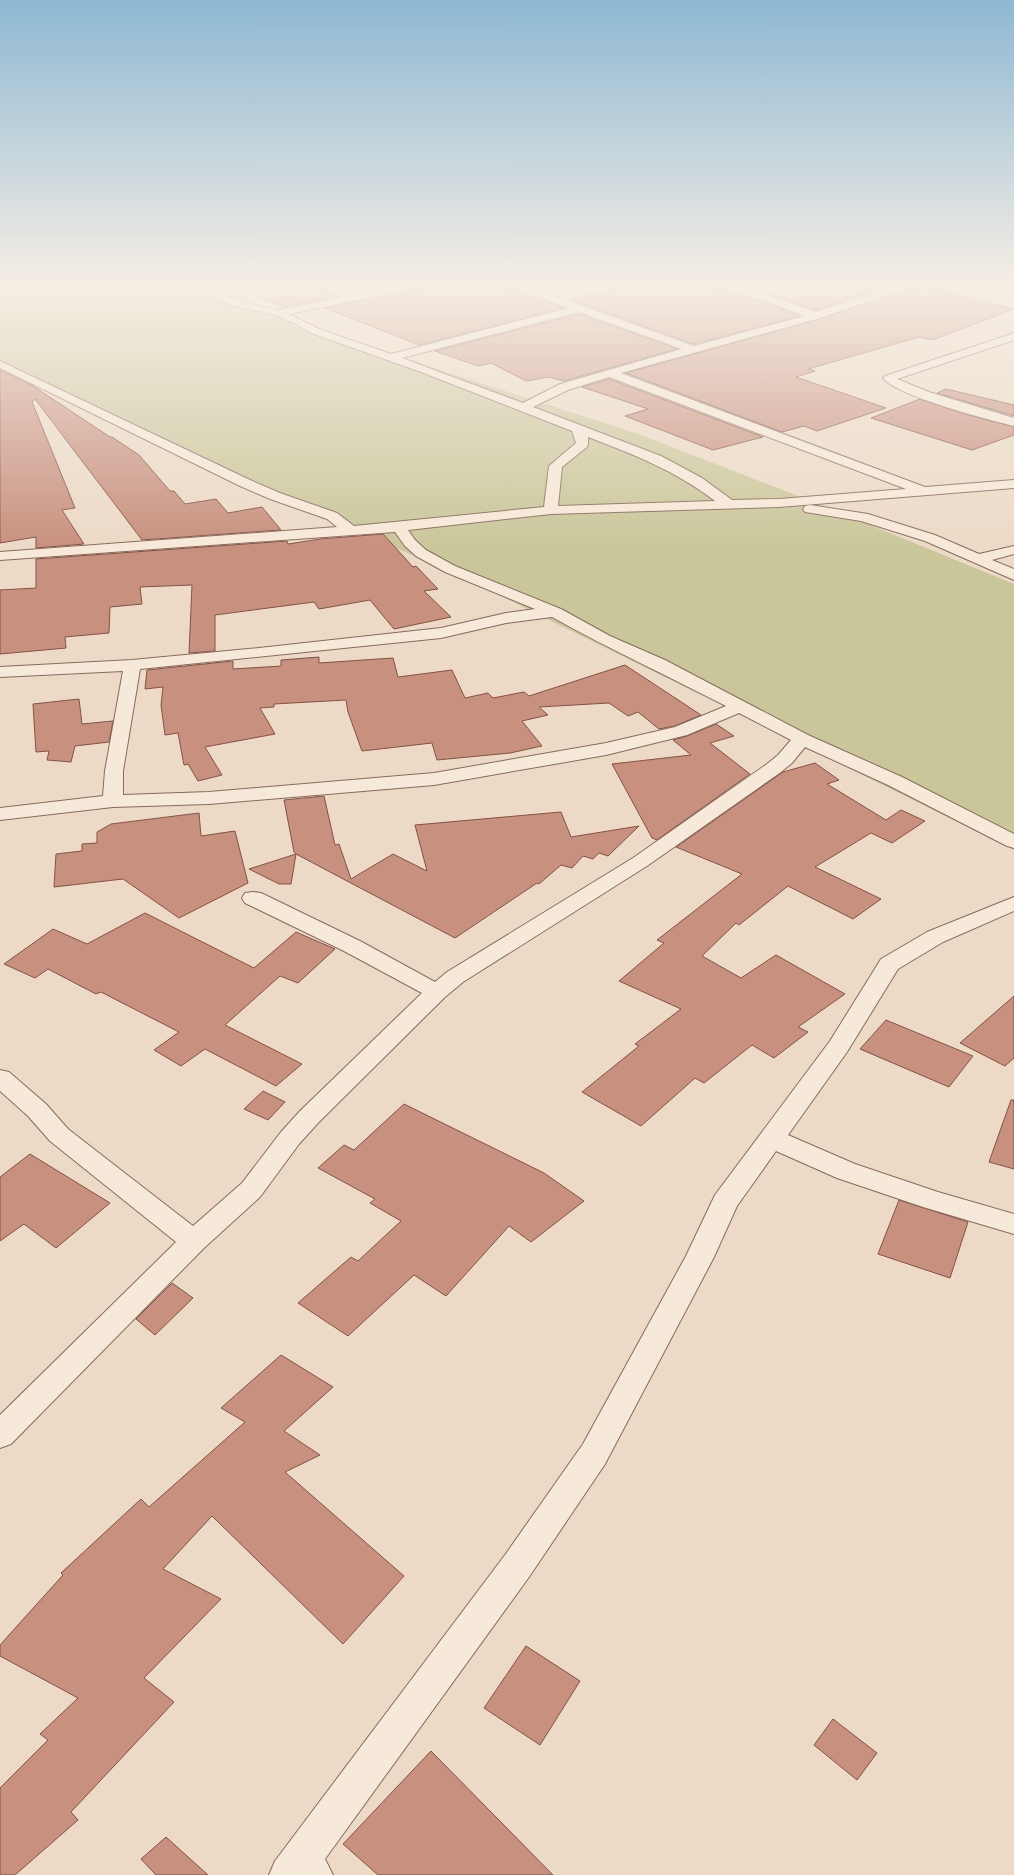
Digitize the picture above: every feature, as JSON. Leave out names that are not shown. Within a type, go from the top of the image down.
[{"type":"street","points":[[18,372],[245,483],[275,496],[332,516],[350,530]]},
{"type":"street","points":[[429,372],[656,459],[678,470],[729,505]]},
{"type":"street","points":[[905,372],[889,378],[892,383],[914,391],[1014,422]]},
{"type":"street","points":[[523,408],[564,388],[609,373],[927,491]]},
{"type":"street","points":[[551,510],[556,466],[582,444],[582,438],[578,430]]},
{"type":"street","points":[[0,556],[399,527],[551,510],[779,503],[1014,484]]},
{"type":"street","points":[[779,503],[881,522],[954,547],[1014,575]]},
{"type":"street","points":[[399,527],[410,543],[422,553],[450,569],[555,612],[604,639],[659,664],[802,739],[895,781],[1014,842]]},
{"type":"street","points":[[977,559],[1014,550]]},
{"type":"street","points":[[0,672],[132,665],[259,654],[441,633],[506,618],[555,612]]},
{"type":"street","points":[[113,801],[114,771],[132,665]]},
{"type":"street","points":[[0,814],[113,801],[209,798],[350,787],[394,781],[434,779],[606,749],[681,731],[739,707]]},
{"type":"street","points":[[0,1435],[194,1241],[251,1190],[309,1117],[455,977],[698,823],[780,764],[802,739]]},
{"type":"street","points":[[253,898],[352,946],[438,992]]},
{"type":"street","points":[[300,1871],[517,1566],[594,1454],[700,1257],[725,1202],[839,1046],[889,964],[935,937],[1014,902]]},
{"type":"street","points":[[0,1078],[37,1110],[59,1135],[194,1241]]},
{"type":"street","points":[[771,1138],[846,1171],[932,1200],[1014,1224]]},
{"type":"shaded area","points":[[28,372],[448,372],[641,435],[824,506],[1014,584],[1014,850],[491,591],[278,494]]},
{"type":"building","points":[[0,372],[5,372],[33,386],[139,455],[170,491],[174,491],[185,504],[216,499],[228,513],[262,507],[281,530],[142,540],[35,399],[32,402],[75,508],[62,510],[84,544],[36,548],[36,537],[0,543]]},
{"type":"building","points":[[509,372],[594,372],[564,381],[549,377],[526,381]]},
{"type":"building","points":[[810,372],[796,377],[886,408],[817,431],[804,426],[782,432],[626,373]]},
{"type":"building","points":[[609,379],[763,437],[713,450],[625,416],[648,409],[582,387]]},
{"type":"building","points":[[946,389],[1014,405],[1014,416],[937,393]]},
{"type":"building","points":[[920,399],[965,414],[1014,427],[1014,435],[972,450],[871,418]]},
{"type":"building","points":[[383,534],[413,567],[416,566],[438,589],[424,591],[451,617],[394,629],[370,600],[319,609],[314,602],[215,615],[215,651],[189,653],[192,585],[140,587],[142,604],[110,607],[109,633],[65,637],[66,648],[0,654],[0,590],[36,588],[36,559],[287,541],[288,544],[320,539]]},
{"type":"building","points":[[319,657],[319,663],[393,658],[398,677],[452,670],[465,698],[488,693],[493,698],[524,692],[529,696],[625,665],[701,715],[675,726],[659,729],[638,712],[628,716],[609,703],[539,707],[548,715],[522,721],[542,746],[510,753],[437,760],[432,743],[362,751],[348,712],[346,700],[274,704],[274,707],[260,708],[275,734],[205,747],[222,775],[198,781],[188,764],[184,765],[178,733],[165,735],[161,705],[163,687],[145,689],[147,670],[233,661],[233,669],[281,666],[281,660]]},
{"type":"building","points":[[79,699],[82,724],[113,721],[109,742],[75,746],[71,762],[47,760],[49,751],[36,752],[33,704]]},
{"type":"building","points":[[716,724],[734,736],[710,743],[750,774],[657,840],[652,838],[612,764],[691,755],[673,740]]},
{"type":"building","points":[[815,763],[839,780],[827,784],[886,820],[901,810],[925,821],[892,843],[871,833],[815,867],[881,899],[853,919],[788,886],[739,925],[736,923],[702,956],[741,978],[776,955],[845,994],[798,1027],[808,1032],[774,1058],[752,1045],[704,1083],[695,1078],[641,1126],[582,1092],[639,1046],[635,1044],[681,1009],[619,981],[664,943],[657,940],[742,874],[676,847],[783,772]]},
{"type":"building","points":[[324,796],[335,845],[339,844],[351,879],[393,854],[427,871],[415,825],[561,812],[571,837],[639,826],[608,856],[599,853],[593,859],[583,856],[572,868],[561,865],[539,884],[537,883],[455,938],[294,852],[284,800]]},
{"type":"building","points":[[199,813],[201,836],[235,831],[248,883],[179,918],[123,879],[54,887],[56,854],[82,851],[82,844],[97,843],[97,832],[111,824]]},
{"type":"building","points":[[296,854],[291,884],[279,884],[249,869]]},
{"type":"building","points":[[145,913],[254,968],[296,932],[335,949],[298,983],[280,976],[225,1025],[302,1064],[276,1086],[205,1049],[181,1066],[154,1050],[179,1032],[101,992],[96,994],[48,969],[35,978],[4,964],[53,929],[87,944]]},
{"type":"building","points":[[1014,996],[1014,1058],[1005,1066],[960,1043]]},
{"type":"building","points":[[886,1020],[973,1056],[949,1087],[860,1049]]},
{"type":"building","points":[[263,1091],[285,1102],[268,1120],[244,1109]]},
{"type":"building","points":[[1011,1100],[1014,1100],[1014,1169],[989,1162]]},
{"type":"building","points":[[404,1104],[544,1173],[584,1201],[531,1242],[509,1226],[446,1296],[414,1275],[348,1336],[298,1303],[351,1257],[358,1261],[401,1221],[370,1203],[375,1199],[318,1168],[344,1145],[354,1150]]},
{"type":"building","points":[[30,1154],[110,1203],[56,1248],[24,1224],[0,1241],[0,1177]]},
{"type":"building","points":[[899,1200],[968,1222],[950,1278],[878,1254]]},
{"type":"building","points":[[172,1283],[193,1298],[155,1335],[136,1319]]},
{"type":"building","points":[[281,1355],[333,1387],[284,1431],[320,1455],[285,1472],[404,1576],[343,1644],[212,1516],[163,1569],[221,1599],[144,1678],[174,1702],[71,1812],[78,1820],[15,1875],[0,1875],[0,1788],[48,1740],[40,1734],[78,1698],[0,1656],[0,1645],[63,1575],[61,1573],[141,1499],[149,1507],[245,1422],[221,1408]]},
{"type":"building","points":[[526,1646],[580,1681],[540,1745],[484,1708]]},
{"type":"building","points":[[833,1719],[877,1753],[857,1780],[814,1745]]},
{"type":"building","points":[[431,1751],[553,1875],[378,1875],[343,1844]]},
{"type":"building","points":[[166,1837],[208,1875],[156,1875],[141,1859]]}]
